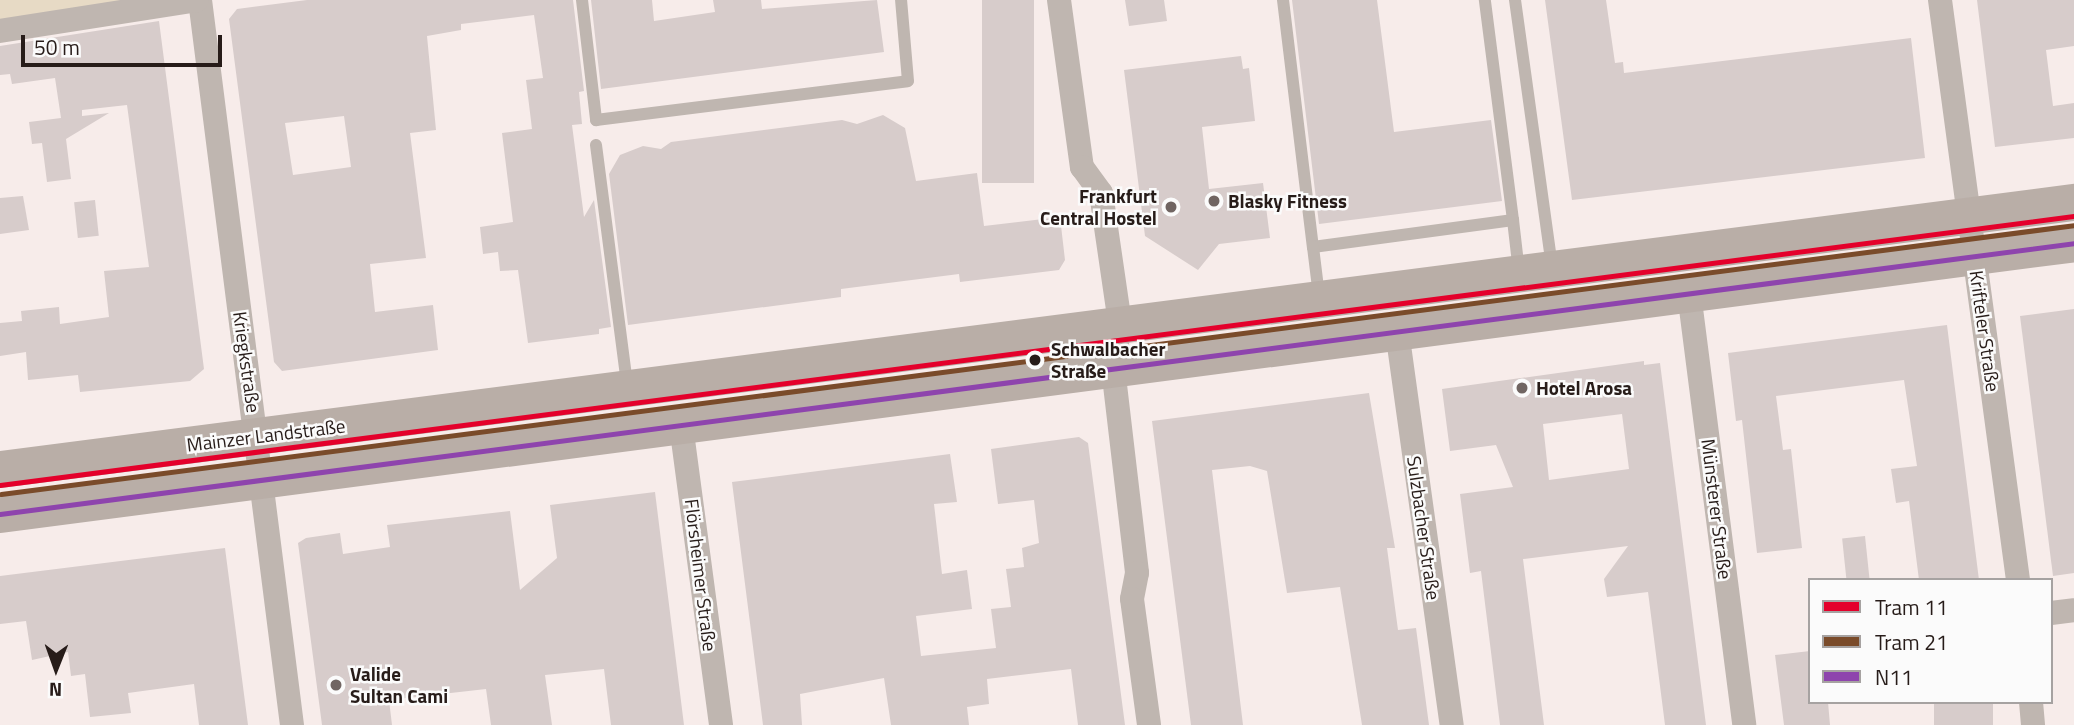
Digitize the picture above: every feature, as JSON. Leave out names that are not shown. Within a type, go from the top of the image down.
[{"type":"main road","name":"Mainzer Landstraße","points":[[0,469],[2074,202]]},
{"type":"main road","points":[[0,514],[2074,243]]},
{"type":"street","points":[[0,31],[199,0]]},
{"type":"street","name":"Kriegkstraße","points":[[199,0],[258,436],[292,725]]},
{"type":"street","points":[[1059,0],[1082,167],[1101,193],[1120,324],[1113,368],[1137,573],[1132,599],[1149,725]]},
{"type":"street","name":"Krifteler Straße","points":[[1940,0],[2018,578]]},
{"type":"street","name":"Münsterer Straße","points":[[1689,293],[1745,725]]},
{"type":"street","name":"Sulzbacher Straße","points":[[1397,331],[1452,725]]},
{"type":"street","name":"Flörsheimer Straße","points":[[681,425],[721,725]]},
{"type":"street","points":[[2053,613],[2074,610]]},
{"type":"street","points":[[2031,704],[2033,725]]},
{"type":"lane","points":[[582,0],[596,120],[908,81],[901,0]]},
{"type":"lane","points":[[1283,0],[1319,299]]},
{"type":"lane","points":[[1485,0],[1513,220],[1536,271]]},
{"type":"lane","points":[[1515,0],[1536,271]]},
{"type":"lane","points":[[596,145],[628,389]]},
{"type":"lane","points":[[1313,247],[1513,220]]},
{"type":"shaded area","points":[[0,0],[128,0],[0,21]]},
{"type":"building","points":[[307,0],[573,0],[584,91],[579,92],[582,124],[572,125],[584,217],[594,200],[611,327],[599,329],[599,334],[528,343],[518,270],[500,271],[498,252],[483,254],[480,227],[513,222],[502,133],[532,129],[526,80],[543,78],[534,15],[461,24],[461,30],[427,36],[436,130],[410,133],[426,258],[370,264],[375,312],[433,305],[438,350],[282,371],[274,362],[229,19],[237,9]],"holes":[[[344,116],[351,167],[293,175],[285,123]]]},
{"type":"building","points":[[591,0],[652,0],[654,21],[715,12],[713,0],[761,0],[762,9],[877,0],[884,52],[601,89]]},
{"type":"building","points":[[982,0],[1034,0],[1034,183],[982,183]]},
{"type":"building","points":[[1125,0],[1164,0],[1167,21],[1129,26]]},
{"type":"building","points":[[1292,0],[1377,0],[1394,132],[1491,120],[1502,201],[1319,224]]},
{"type":"building","points":[[1545,0],[1606,0],[1615,63],[1623,62],[1624,73],[1911,38],[1925,158],[1572,200]]},
{"type":"building","points":[[1977,0],[2074,0],[2074,46],[2046,50],[2053,106],[2074,103],[2074,138],[1995,147]]},
{"type":"building","points":[[159,21],[204,369],[190,381],[80,392],[78,375],[28,380],[26,352],[0,356],[0,323],[22,321],[21,311],[59,307],[60,324],[109,317],[104,271],[149,267],[127,105],[82,110],[82,116],[109,113],[66,139],[71,179],[47,182],[42,143],[32,144],[29,122],[61,118],[55,78],[12,84],[10,74],[0,75],[0,46]]},
{"type":"building","points":[[1241,56],[1243,69],[1249,68],[1255,121],[1202,127],[1209,189],[1263,183],[1270,238],[1219,244],[1198,270],[1145,236],[1124,70]]},
{"type":"building","points":[[883,115],[905,128],[916,181],[977,173],[984,226],[1060,217],[1065,260],[1059,270],[960,282],[959,274],[841,289],[841,297],[628,325],[609,174],[620,155],[643,146],[661,149],[671,142],[842,120],[857,124]]},
{"type":"building","points":[[23,196],[29,230],[0,234],[0,198]]},
{"type":"building","points":[[95,200],[99,236],[78,238],[74,202]]},
{"type":"building","points":[[2074,309],[2074,573],[2053,576],[2020,316]]},
{"type":"building","points":[[1947,325],[1979,578],[1919,578],[1909,501],[1896,503],[1891,469],[1917,466],[1904,380],[1776,396],[1783,450],[1791,449],[1802,548],[1757,553],[1742,420],[1736,421],[1728,353]]},
{"type":"building","points":[[1644,361],[1644,365],[1660,363],[1706,725],[1665,725],[1648,592],[1607,597],[1604,579],[1628,546],[1523,559],[1544,725],[1500,725],[1481,571],[1470,573],[1460,494],[1513,487],[1496,445],[1450,451],[1442,389]],"holes":[[[1622,414],[1629,469],[1549,480],[1543,424]]]},
{"type":"building","points":[[1369,393],[1395,548],[1387,548],[1398,630],[1416,628],[1429,725],[1362,725],[1340,587],[1287,593],[1267,471],[1250,466],[1212,470],[1243,725],[1191,725],[1152,421]]},
{"type":"building","points":[[1079,437],[1088,443],[1125,725],[1078,725],[1071,669],[987,679],[989,704],[967,707],[969,725],[891,725],[884,678],[800,694],[802,725],[763,725],[732,482],[950,454],[957,502],[934,504],[942,574],[967,570],[972,609],[916,616],[921,656],[996,648],[991,609],[1011,607],[1006,569],[1024,567],[1022,548],[1039,543],[1034,500],[998,504],[991,449]]},
{"type":"building","points":[[655,492],[684,725],[611,725],[604,669],[545,675],[552,725],[491,725],[486,689],[389,700],[392,725],[322,725],[298,543],[306,538],[340,533],[343,554],[390,547],[387,525],[510,511],[520,590],[557,558],[550,505]]},
{"type":"building","points":[[1865,536],[1869,578],[1846,578],[1842,538]]},
{"type":"building","points":[[225,548],[248,725],[199,725],[194,684],[128,693],[131,713],[90,717],[85,674],[71,676],[68,652],[32,660],[26,621],[0,624],[0,576]]},
{"type":"building","points":[[1808,651],[1808,704],[1828,704],[1830,725],[1784,725],[1775,655]]},
{"type":"building","points":[[1934,704],[1993,704],[1993,725],[1934,725]]},
{"type":"tram line","name":"11","points":[[0,485],[2074,216]]},
{"type":"tram line","name":"21","points":[[1,494],[2074,225]]},
{"type":"transit line","name":"N11","points":[[0,514],[2074,243]]},
{"type":"place","name":"Blasky Fitness","points":[[1214,201]]},
{"type":"place","name":"Frankfurt Central Hostel","points":[[1171,207]]},
{"type":"place","name":"Schwalbacher Straße","points":[[1035,360]]},
{"type":"place","name":"Hotel Arosa","points":[[1522,388]]},
{"type":"place","name":"Valide Sultan Cami","points":[[336,685]]}]
